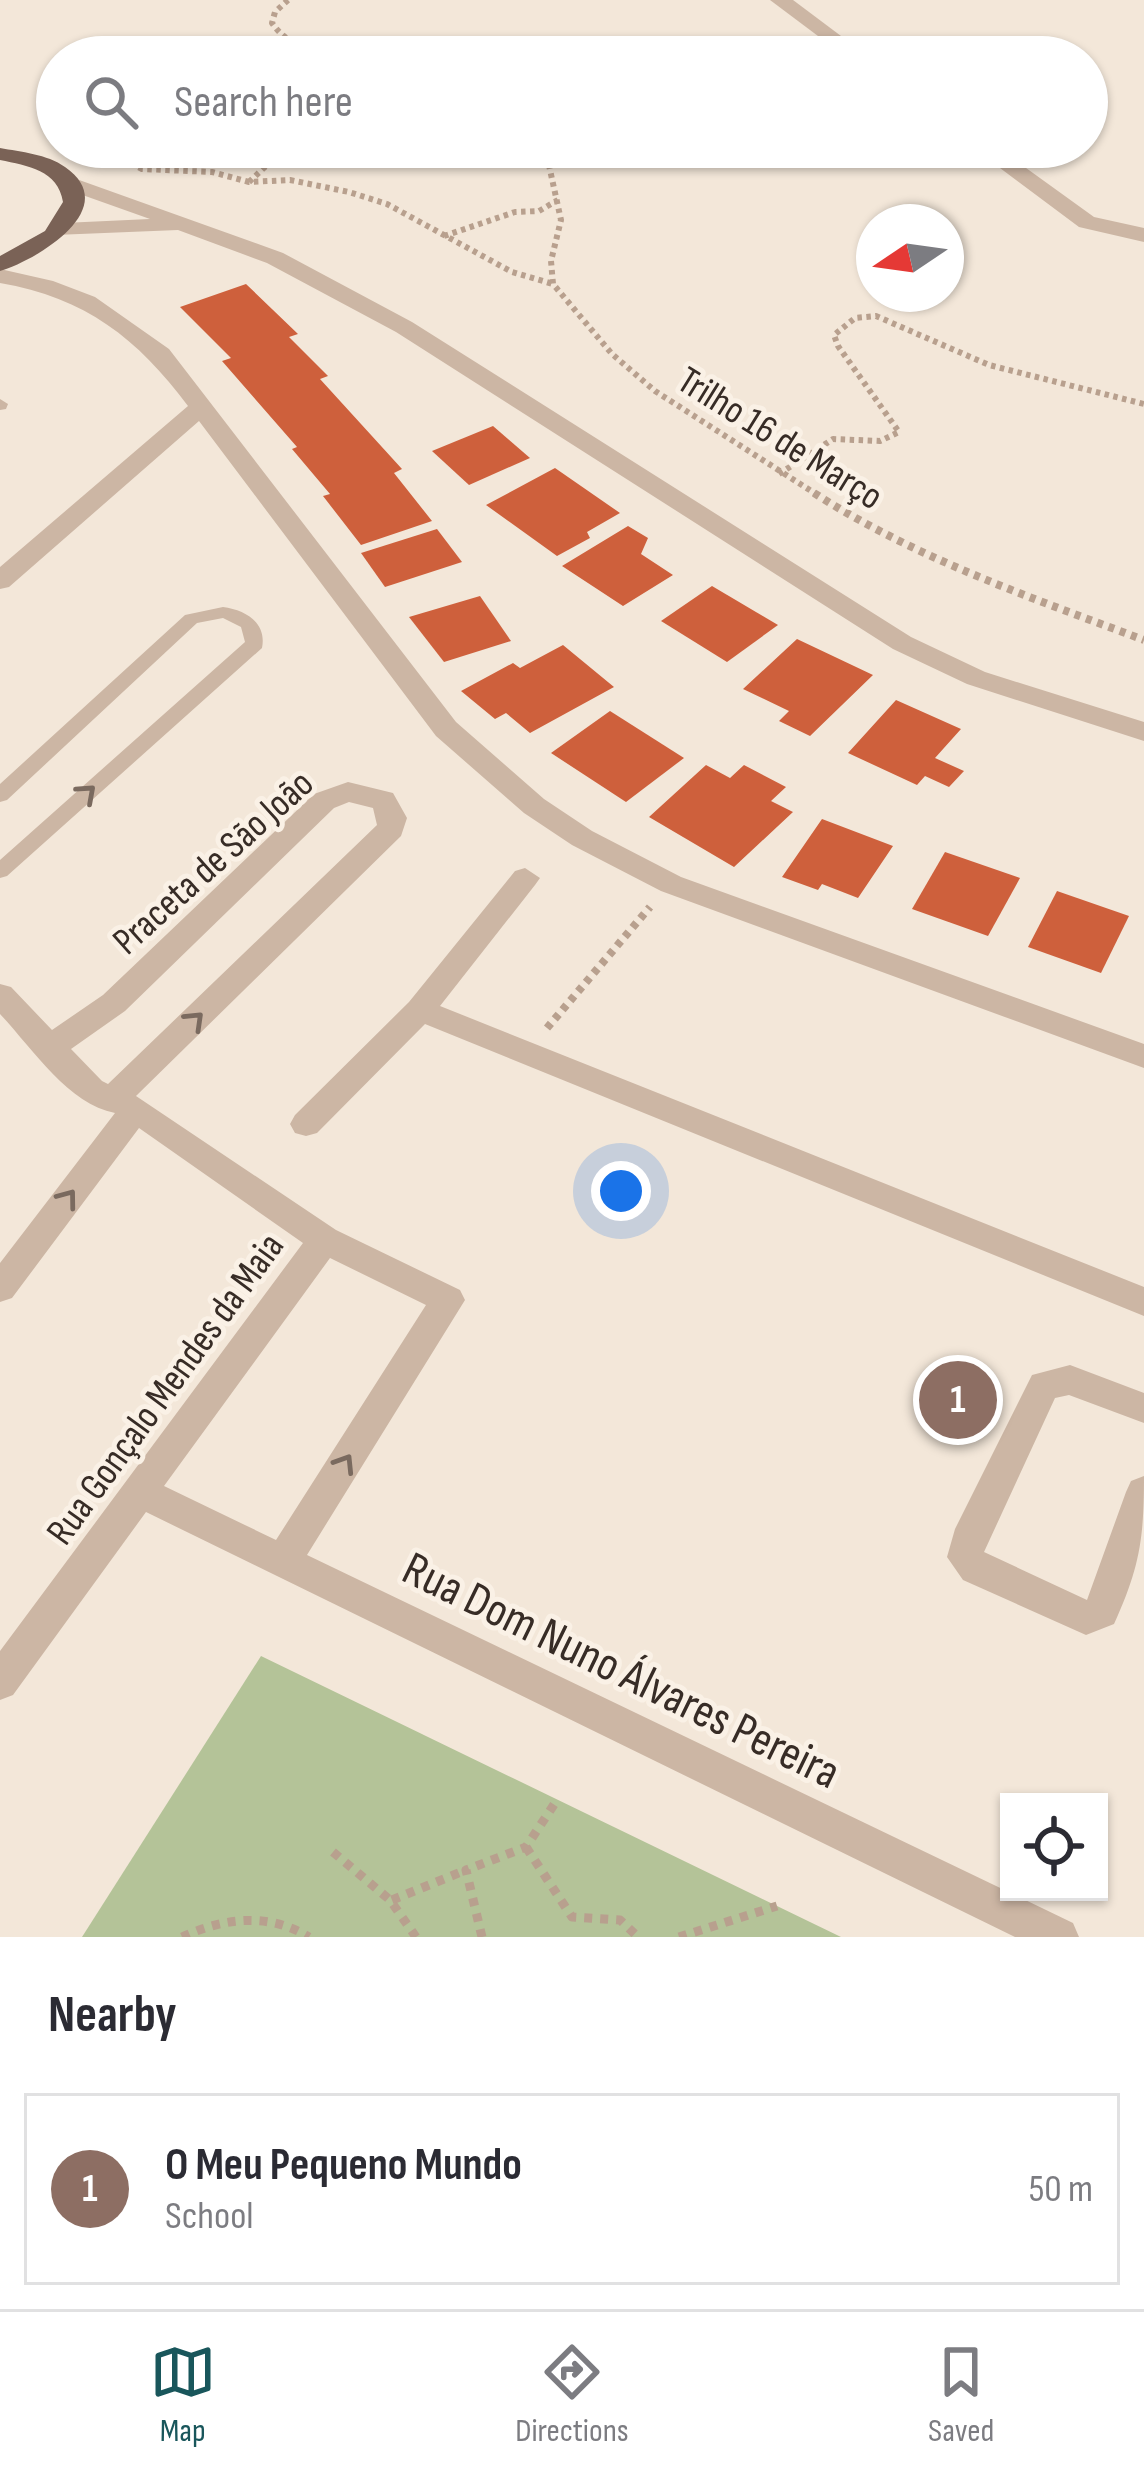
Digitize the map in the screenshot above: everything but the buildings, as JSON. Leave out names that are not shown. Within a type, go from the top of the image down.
[{"type":"main road","points":[[2,153],[36,163]]},
{"type":"main road","points":[[0,264],[59,234],[74,214],[75,197],[66,180],[51,168]]},
{"type":"street","points":[[780,0],[830,36]]},
{"type":"street","points":[[1012,168],[1087,222],[1144,234]]},
{"type":"street","points":[[66,180],[275,258],[404,327],[818,594],[902,643],[976,678],[1144,732]]},
{"type":"street","points":[[62,289],[59,234],[184,224]]},
{"type":"street","points":[[0,276],[62,289],[136,331],[202,406],[446,730],[494,775],[550,817],[671,884],[1144,1057]]},
{"type":"street","points":[[0,581],[202,406]]},
{"type":"street","name":"Praceta de São João","points":[[48,1049],[114,1003],[324,801],[348,792],[383,800],[393,818],[391,829],[123,1105]]},
{"type":"street","points":[[306,1124],[420,1010],[525,878]]},
{"type":"street","name":"Rua Gonçalo Mendes da Maia","points":[[0,995],[48,1049],[324,1240],[0,1682]]},
{"type":"street","points":[[420,1010],[1144,1302]]},
{"type":"street","points":[[0,1288],[123,1105]]},
{"type":"street","points":[[283,1562],[448,1300],[324,1240]]},
{"type":"street","points":[[1144,1408],[1070,1380],[1044,1385],[968,1540],[965,1557],[976,1568],[1086,1618],[1094,1617],[1101,1612],[1144,1492]]},
{"type":"street","name":"Rua Dom Nuno Álvares Pereira","points":[[140,1492],[1059,1937]]},
{"type":"lane","points":[[0,795],[191,619],[223,611],[247,619],[253,627],[254,644],[0,871]]},
{"type":"path","points":[[283,36],[272,23],[275,11],[288,0]]},
{"type":"path","points":[[66,180],[81,168]]},
{"type":"path","points":[[140,168],[212,172],[249,182],[290,180],[350,192],[387,204],[512,272],[553,284],[559,200],[551,168]]},
{"type":"path","points":[[249,182],[264,168]]},
{"type":"path","points":[[444,236],[515,212],[538,211],[559,200]]},
{"type":"path","name":"Trilho 16 de Março","points":[[553,284],[612,354],[655,391],[779,473],[916,549],[1144,640]]},
{"type":"path","points":[[779,473],[833,440],[880,441],[899,432],[875,394],[838,354],[835,335],[855,318],[876,316],[989,365],[1144,404]]},
{"type":"path","points":[[574,997],[671,884]]},
{"type":"path","points":[[392,1900],[526,1847],[556,1800]]},
{"type":"path","points":[[526,1847],[572,1917],[620,1921],[638,1937]]},
{"type":"path","points":[[333,1852],[392,1900],[416,1937]]},
{"type":"path","points":[[466,1870],[482,1937]]},
{"type":"path","points":[[679,1937],[777,1906]]},
{"type":"path","points":[[182,1937],[221,1920],[263,1919],[299,1929],[309,1937]]},
{"type":"green space","points":[[261,1656],[841,1937],[82,1937]]},
{"type":"place","name":"O Meu Pequeno Mundo","points":[[958,1400]]}]
